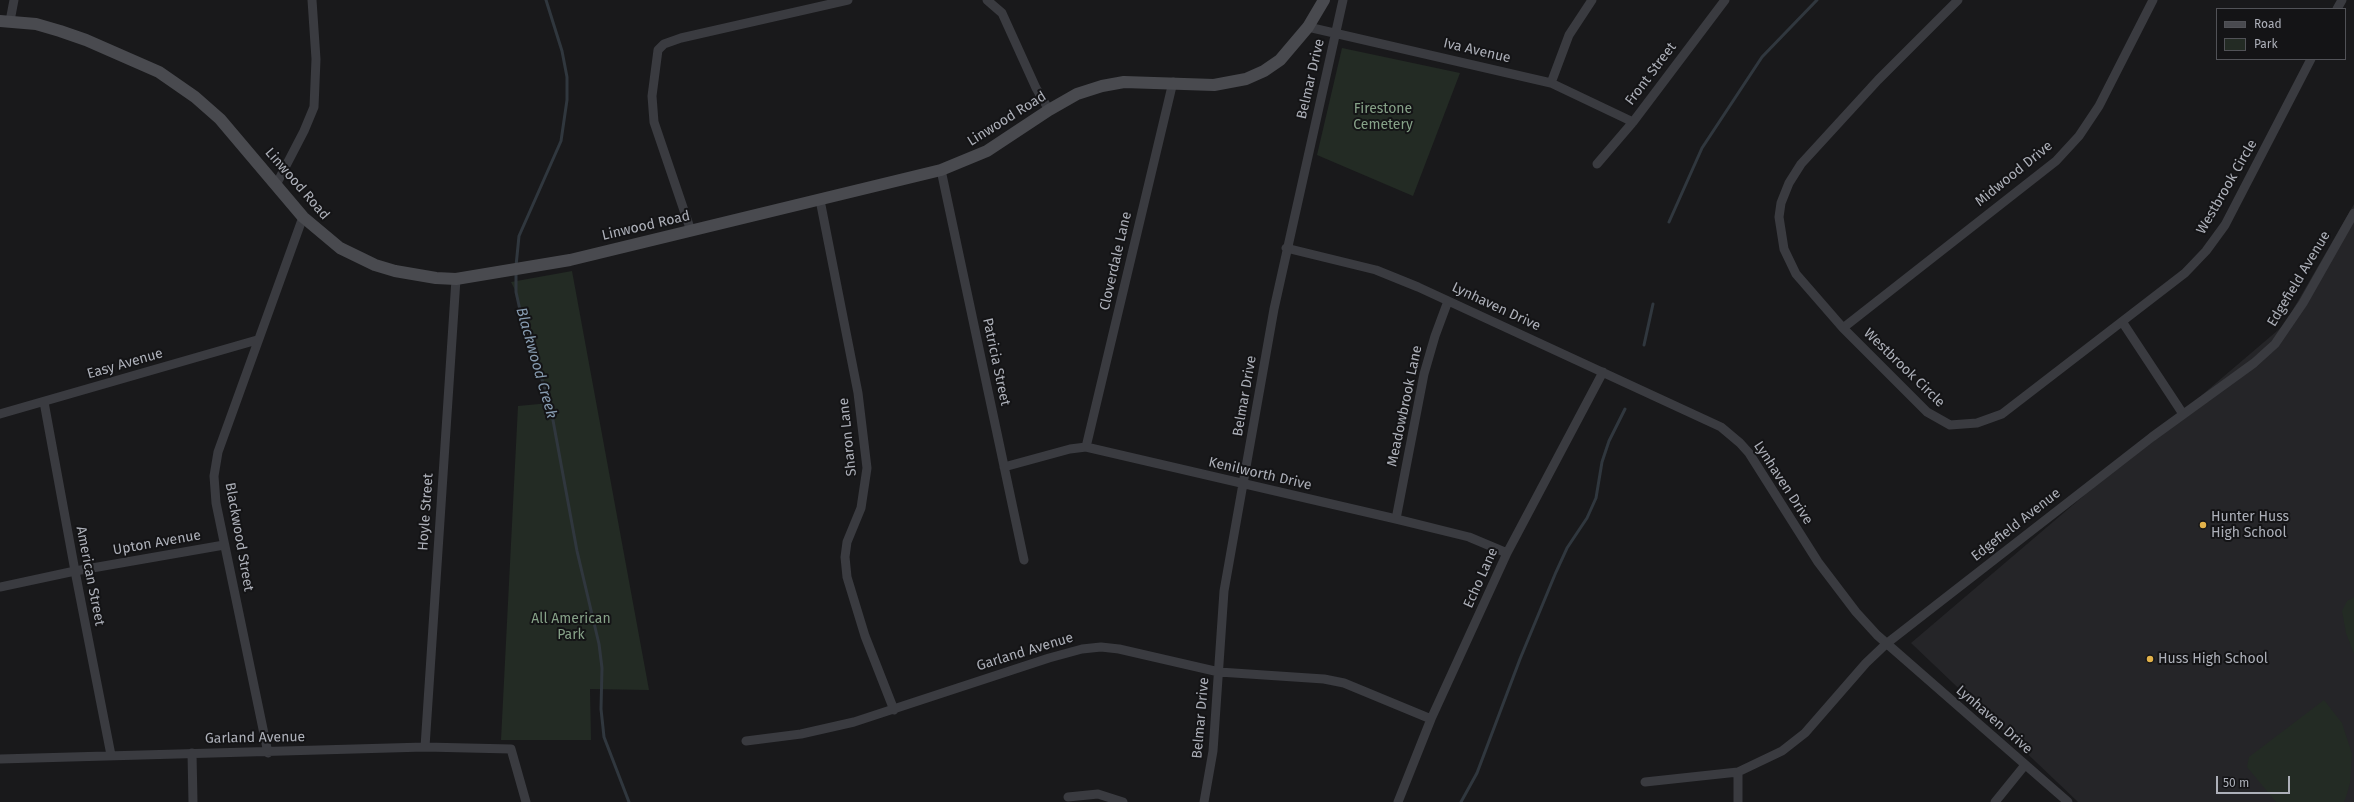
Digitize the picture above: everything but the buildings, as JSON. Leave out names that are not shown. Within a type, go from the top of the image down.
[{"type":"main road","name":"Linwood Road","points":[[5,21],[36,24],[86,40],[158,72],[195,97],[220,119],[303,218],[340,248],[375,265],[412,275],[456,279],[545,264],[691,231],[941,170],[987,152],[1049,110],[1077,94],[1102,86],[1124,82],[1173,82],[1214,85],[1246,79],[1264,71],[1280,60],[1308,27],[1324,0]]},
{"type":"street","points":[[5,21],[14,0]]},
{"type":"street","points":[[276,185],[304,131],[314,107],[316,59],[312,0]]},
{"type":"street","points":[[691,231],[661,148],[653,116],[652,96],[658,50],[664,44],[681,38],[848,0]]},
{"type":"street","points":[[987,0],[1002,13],[1036,88],[1049,110]]},
{"type":"street","name":"Belmar Drive","points":[[1204,802],[1213,751],[1224,591],[1286,248],[1343,0]]},
{"type":"street","points":[[1551,83],[1569,35],[1592,0]]},
{"type":"street","name":"Front Street","points":[[1597,164],[1633,122],[1725,0]]},
{"type":"street","name":"Westbrook Circle","points":[[1958,0],[1878,80],[1793,174],[1781,204],[1780,230],[1788,261],[1796,274],[1843,328],[1926,412],[1950,425],[1961,426],[1988,421],[2002,414],[2123,323],[2185,273],[2206,250],[2225,225],[2310,60]]},
{"type":"street","name":"Midwood Drive","points":[[1843,328],[2056,160],[2079,136],[2099,106],[2153,0]]},
{"type":"street","name":"Iva Avenue","points":[[1308,27],[1551,83],[1633,122]]},
{"type":"street","name":"Cloverdale Lane","points":[[1086,447],[1173,82]]},
{"type":"street","name":"Patricia Street","points":[[941,170],[1024,560]]},
{"type":"street","name":"Sharon Lane","points":[[820,200],[858,393],[867,468],[861,508],[847,542],[844,558],[847,577],[865,636],[894,710]]},
{"type":"street","name":"Edgefield Avenue","points":[[1645,782],[1738,772],[1782,751],[1805,733],[1866,663],[1886,644],[2183,414],[2254,363],[2275,344],[2303,303],[2354,213]]},
{"type":"street","name":"Blackwood Street","points":[[268,753],[216,503],[215,462],[257,340],[303,218]]},
{"type":"street","name":"Lynhaven Drive","points":[[1286,248],[1381,272],[1448,301],[1721,427],[1740,443],[1768,482],[1818,562],[1856,612],[1886,644],[2068,802]]},
{"type":"street","name":"Hoyle Street","points":[[425,747],[456,279]]},
{"type":"street","name":"Meadowbrook Lane","points":[[1396,519],[1410,453],[1424,374],[1434,336],[1448,301]]},
{"type":"street","points":[[2123,323],[2183,414]]},
{"type":"street","name":"Easy Avenue","points":[[0,414],[257,340]]},
{"type":"street","name":"Echo Lane","points":[[1398,802],[1431,719],[1507,553],[1603,372]]},
{"type":"street","name":"American Street","points":[[44,402],[74,572],[111,755]]},
{"type":"street","name":"Kenilworth Drive","points":[[1004,467],[1070,448],[1086,447],[1469,537],[1507,553]]},
{"type":"street","name":"Upton Avenue","points":[[0,587],[224,545]]},
{"type":"street","name":"Garland Avenue","points":[[746,741],[800,734],[894,710],[1049,658],[1082,649],[1100,647],[1119,649],[1219,672],[1324,679],[1344,683],[1431,719]]},
{"type":"street","name":"Garland Avenue","points":[[0,759],[192,753],[268,753],[425,747],[511,749],[526,802]]},
{"type":"street","points":[[192,753],[194,802]]},
{"type":"street","points":[[1995,802],[2025,766]]},
{"type":"street","points":[[1738,772],[1738,802]]},
{"type":"street","points":[[1068,797],[1098,794],[1123,802]]},
{"type":"shaded area","name":"Hunter Huss High School","points":[[2354,204],[2354,802],[2078,802],[1911,643],[2284,325]]},
{"type":"green space","name":"Firestone Cemetery","points":[[1342,48],[1460,73],[1413,196],[1317,155]]},
{"type":"green space","name":"All American Park","points":[[572,271],[649,690],[590,689],[591,740],[501,740],[518,406],[550,403],[522,319],[516,292],[511,282]]},
{"type":"green space","points":[[2354,597],[2354,654],[2346,633],[2342,611],[2347,601]]},
{"type":"green space","points":[[2324,700],[2342,723],[2352,754],[2350,783],[2344,802],[2276,802],[2247,767],[2249,757]]},
{"type":"waterway","name":"Blackwood Creek","points":[[516,266],[519,236],[561,141],[567,100],[567,77],[562,51],[546,0]]},
{"type":"waterway","points":[[1669,222],[1702,148],[1762,57],[1817,0]]},
{"type":"waterway","name":"Blackwood Creek","points":[[516,271],[516,292],[522,319],[550,404],[577,551],[599,644],[602,668],[601,709],[604,737],[629,802]]},
{"type":"waterway","points":[[1644,345],[1653,304]]},
{"type":"waterway","points":[[1461,802],[1477,773],[1520,659],[1556,572],[1567,548],[1587,518],[1596,498],[1602,462],[1609,441],[1625,409]]},
{"type":"place","name":"Hunter Huss High School","points":[[2203,525]]},
{"type":"place","name":"Huss High School","points":[[2150,659]]}]
